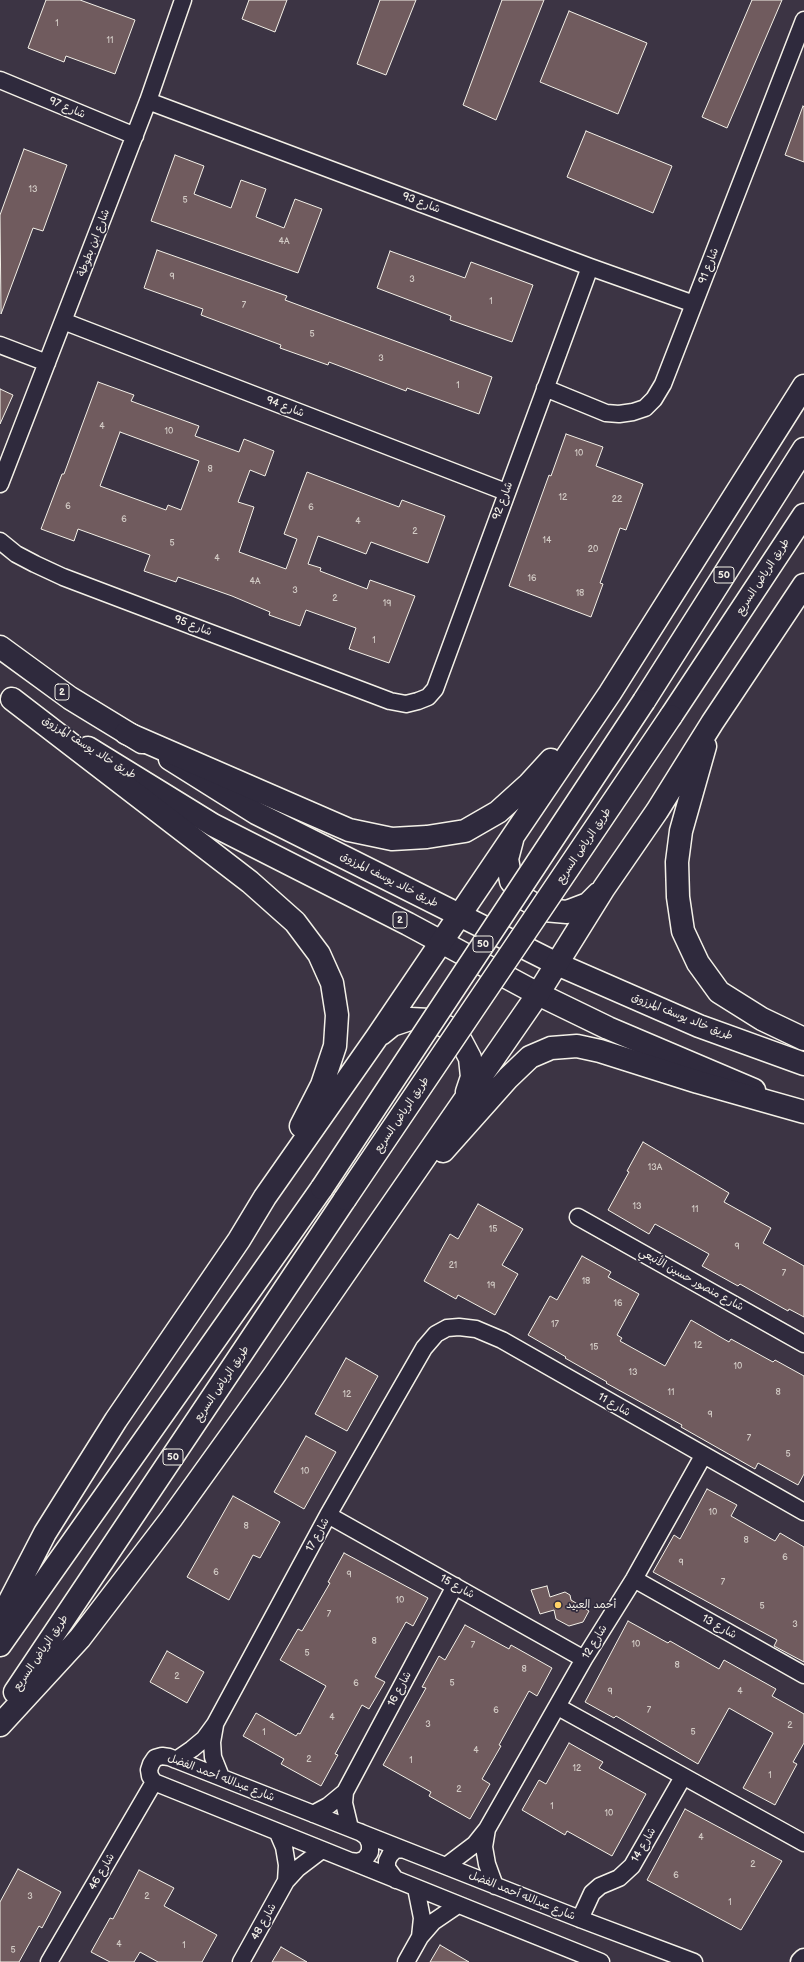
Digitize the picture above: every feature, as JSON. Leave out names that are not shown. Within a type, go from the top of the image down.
[{"type":"main road","points":[[0,1620],[53,1520],[116,1420],[234,1246],[265,1197],[377,1037],[458,915],[610,693],[804,386]]},
{"type":"main road","name":"50","points":[[0,1646],[322,1188],[644,701],[804,449]]},
{"type":"main road","name":"طريق الرياض السريع","points":[[0,1715],[345,1199],[671,716],[804,514]]},
{"type":"main road","points":[[0,1725],[80,1638],[171,1519],[387,1214],[538,994],[604,888],[657,811],[712,723],[804,585]]},
{"type":"main road","name":"طريق خالد يوسف المرزوق","points":[[0,647],[70,698],[256,812],[557,964],[699,1026],[804,1064]]},
{"type":"main road","points":[[126,733],[349,830],[392,839],[427,837],[465,831],[498,812],[529,784],[610,693]]},
{"type":"main road","points":[[6,695],[250,882],[295,922],[320,954],[332,983],[337,1015],[335,1046],[322,1086],[265,1197]]},
{"type":"main road","name":"طريق خالد يوسف المرزوق","points":[[6,695],[213,825],[408,924],[538,994],[608,1028],[749,1088],[804,1108]]},
{"type":"main road","points":[[712,723],[681,831],[677,862],[678,897],[683,931],[698,963],[719,992],[762,1019],[804,1038]]},
{"type":"main road","points":[[512,837],[507,859],[511,881],[525,899],[531,903],[544,910],[567,912],[588,904],[604,888]]},
{"type":"main road","points":[[377,1037],[392,1025],[410,1019],[430,1020],[447,1028],[461,1041],[470,1058],[472,1077],[467,1096]]},
{"type":"main road","points":[[387,1214],[508,1078],[530,1056],[551,1048],[577,1046],[600,1051],[698,1082],[804,1112]]},
{"type":"street","name":"شارع ابن بطوطة","points":[[0,484],[148,101],[184,0]]},
{"type":"street","name":"شارع 91","points":[[545,388],[606,413],[619,414],[634,412],[645,408],[663,384],[804,20]]},
{"type":"street","name":"شارع 97","points":[[0,80],[134,136]]},
{"type":"street","name":"شارع 93","points":[[148,101],[590,267],[694,304]]},
{"type":"street","name":"شارع 92","points":[[390,701],[406,704],[418,701],[428,697],[435,689],[506,492],[590,267]]},
{"type":"street","name":"شارع 94","points":[[63,321],[506,492]]},
{"type":"street","points":[[0,345],[47,363]]},
{"type":"street","name":"شارع 95","points":[[0,541],[16,554],[63,577],[390,701]]},
{"type":"street","name":"شارع منصور حسين الأنبعي","points":[[578,1217],[804,1344]]},
{"type":"street","name":"شارع 11","points":[[424,1348],[436,1334],[447,1328],[459,1327],[476,1329],[502,1340],[702,1456],[804,1512]]},
{"type":"street","name":"شارع 17","points":[[176,1760],[204,1739],[215,1724],[328,1515],[424,1348]]},
{"type":"street","name":"شارع 12","points":[[446,1866],[475,1844],[487,1829],[558,1707],[584,1659],[634,1579],[702,1456]]},
{"type":"street","name":"شارع 15","points":[[328,1515],[584,1659]]},
{"type":"street","name":"شارع 13","points":[[634,1579],[804,1674]]},
{"type":"street","name":"شارع 16","points":[[313,1814],[328,1806],[345,1792],[455,1586]]},
{"type":"street","points":[[558,1707],[804,1843]]},
{"type":"street","name":"شارع 17","points":[[215,1724],[212,1742],[213,1758],[221,1777]]},
{"type":"street","name":"شارع عبدالله أحمد الفضل","points":[[154,1782],[150,1776],[149,1770],[150,1764],[155,1758],[162,1756],[176,1760],[495,1886],[694,1962]]},
{"type":"street","name":"شارع 14","points":[[580,1919],[592,1892],[600,1886],[619,1878],[632,1866],[683,1777]]},
{"type":"street","points":[[154,1782],[458,1905],[562,1954],[597,1961]]},
{"type":"street","name":"شارع 46","points":[[49,1962],[154,1782]]},
{"type":"street","points":[[345,1792],[344,1803],[355,1830],[367,1837],[370,1852],[365,1858],[358,1862],[350,1861]]},
{"type":"street","name":"شارع 12","points":[[487,1829],[484,1847],[487,1864],[495,1886]]},
{"type":"street","name":"شارع 48","points":[[278,1833],[284,1847],[287,1864],[286,1881]]},
{"type":"street","points":[[396,1880],[387,1868],[387,1861],[395,1850],[402,1849]]},
{"type":"street","name":"شارع 48","points":[[241,1962],[286,1881],[297,1869],[322,1850]]},
{"type":"street","points":[[416,1888],[422,1918],[420,1937]]},
{"type":"street","points":[[406,1962],[420,1937],[433,1922],[458,1905]]},
{"type":"street","points":[[801,1962],[804,1959]]},
{"type":"building","points":[[46,0],[80,0],[135,20],[115,74],[66,56],[64,62],[28,48]]},
{"type":"building","points":[[249,0],[287,0],[275,32],[242,19]]},
{"type":"building","points":[[380,0],[416,0],[386,75],[357,64]]},
{"type":"building","points":[[502,0],[544,0],[496,120],[463,105]]},
{"type":"building","points":[[752,0],[782,0],[727,128],[702,117]]},
{"type":"building","points":[[569,11],[647,43],[618,114],[540,82]]},
{"type":"building","points":[[803,106],[804,107],[804,162],[785,155]]},
{"type":"building","points":[[586,131],[672,166],[653,213],[567,177]]},
{"type":"building","points":[[24,149],[67,165],[43,231],[33,228],[1,314],[0,215]]},
{"type":"building","points":[[175,155],[204,166],[194,194],[231,208],[241,180],[266,189],[256,217],[284,228],[295,199],[322,209],[298,273],[151,221]]},
{"type":"building","points":[[157,250],[287,296],[285,300],[492,377],[479,414],[407,388],[406,391],[329,362],[328,365],[280,348],[281,345],[201,315],[203,309],[144,288]]},
{"type":"building","points":[[390,251],[465,278],[471,262],[533,285],[512,342],[450,320],[451,316],[377,288]]},
{"type":"building","points":[[98,382],[134,395],[131,401],[199,426],[195,436],[239,452],[244,439],[274,451],[265,476],[250,470],[238,502],[254,507],[239,552],[286,569],[297,539],[284,534],[307,472],[399,507],[402,500],[445,516],[428,563],[371,542],[366,554],[318,536],[308,564],[321,568],[320,571],[367,589],[370,580],[415,596],[389,663],[349,649],[356,628],[306,610],[300,626],[269,615],[270,612],[232,596],[178,577],[176,582],[144,571],[150,555],[78,529],[74,541],[41,529],[62,474],[64,474]],"holes":[[[120,432],[199,461],[181,510],[168,505],[166,510],[100,486]]]},
{"type":"building","points":[[0,389],[13,395],[0,424]]},
{"type":"building","points":[[566,434],[603,447],[596,466],[643,484],[626,530],[620,528],[600,583],[603,584],[591,617],[509,586],[549,475],[551,476]]},
{"type":"building","points":[[643,1142],[729,1193],[724,1202],[771,1228],[763,1243],[804,1266],[804,1317],[789,1309],[788,1311],[740,1284],[738,1286],[702,1266],[709,1254],[655,1224],[649,1234],[608,1210],[629,1172],[627,1171]]},
{"type":"building","points":[[478,1204],[523,1229],[502,1265],[518,1274],[495,1315],[458,1295],[456,1299],[424,1281],[450,1234],[458,1239]]},
{"type":"building","points":[[582,1256],[611,1272],[608,1277],[639,1294],[617,1335],[622,1338],[620,1341],[665,1366],[691,1320],[729,1342],[731,1339],[773,1362],[775,1360],[804,1376],[804,1474],[798,1485],[758,1463],[755,1469],[681,1427],[682,1425],[606,1383],[607,1382],[528,1335],[550,1296],[557,1300]]},
{"type":"building","points":[[346,1358],[378,1376],[347,1431],[315,1414]]},
{"type":"building","points":[[306,1436],[336,1452],[304,1509],[274,1492]]},
{"type":"building","points":[[707,1489],[737,1505],[731,1516],[775,1541],[780,1533],[804,1547],[804,1662],[774,1646],[777,1640],[653,1572],[674,1535],[680,1539]]},
{"type":"building","points":[[233,1496],[280,1522],[260,1558],[253,1555],[229,1600],[187,1577]]},
{"type":"building","points":[[344,1553],[428,1598],[413,1626],[406,1622],[375,1677],[385,1682],[369,1709],[362,1705],[335,1754],[338,1755],[321,1786],[281,1764],[284,1759],[243,1736],[256,1713],[296,1736],[298,1733],[300,1734],[326,1686],[280,1660],[298,1629],[302,1631],[330,1583],[328,1582]]},
{"type":"building","name":"أحمد العبيد","points":[[547,1586],[550,1597],[565,1592],[570,1595],[571,1600],[589,1611],[583,1622],[569,1626],[556,1619],[554,1610],[540,1614],[531,1590]]},
{"type":"building","points":[[628,1621],[668,1643],[670,1641],[719,1669],[724,1660],[776,1689],[772,1696],[804,1714],[804,1743],[793,1762],[797,1764],[775,1805],[743,1788],[773,1733],[729,1708],[698,1764],[616,1716],[614,1718],[585,1702]]},
{"type":"building","points":[[465,1625],[509,1649],[511,1645],[552,1668],[537,1696],[529,1691],[499,1745],[501,1746],[482,1779],[490,1784],[470,1819],[429,1796],[431,1792],[383,1765],[426,1688],[422,1687],[439,1656],[445,1660]]},
{"type":"building","points":[[167,1651],[204,1672],[187,1703],[150,1682]]},
{"type":"building","points":[[569,1743],[603,1762],[599,1768],[646,1794],[612,1856],[567,1831],[565,1835],[522,1810],[539,1780],[546,1784]]},
{"type":"building","points":[[685,1809],[782,1861],[741,1930],[647,1880]]},
{"type":"building","points":[[18,1869],[61,1892],[42,1928],[39,1926],[19,1962],[0,1962],[0,1902]]},
{"type":"building","points":[[139,1870],[174,1888],[164,1906],[217,1935],[202,1962],[158,1962],[140,1952],[134,1962],[110,1962],[91,1952],[110,1918],[113,1919]]},
{"type":"building","points":[[440,1945],[469,1962],[430,1962]]},
{"type":"building","points":[[281,1947],[307,1962],[272,1962]]},
{"type":"place","name":"أحمد العبيد","points":[[558,1605]]}]
